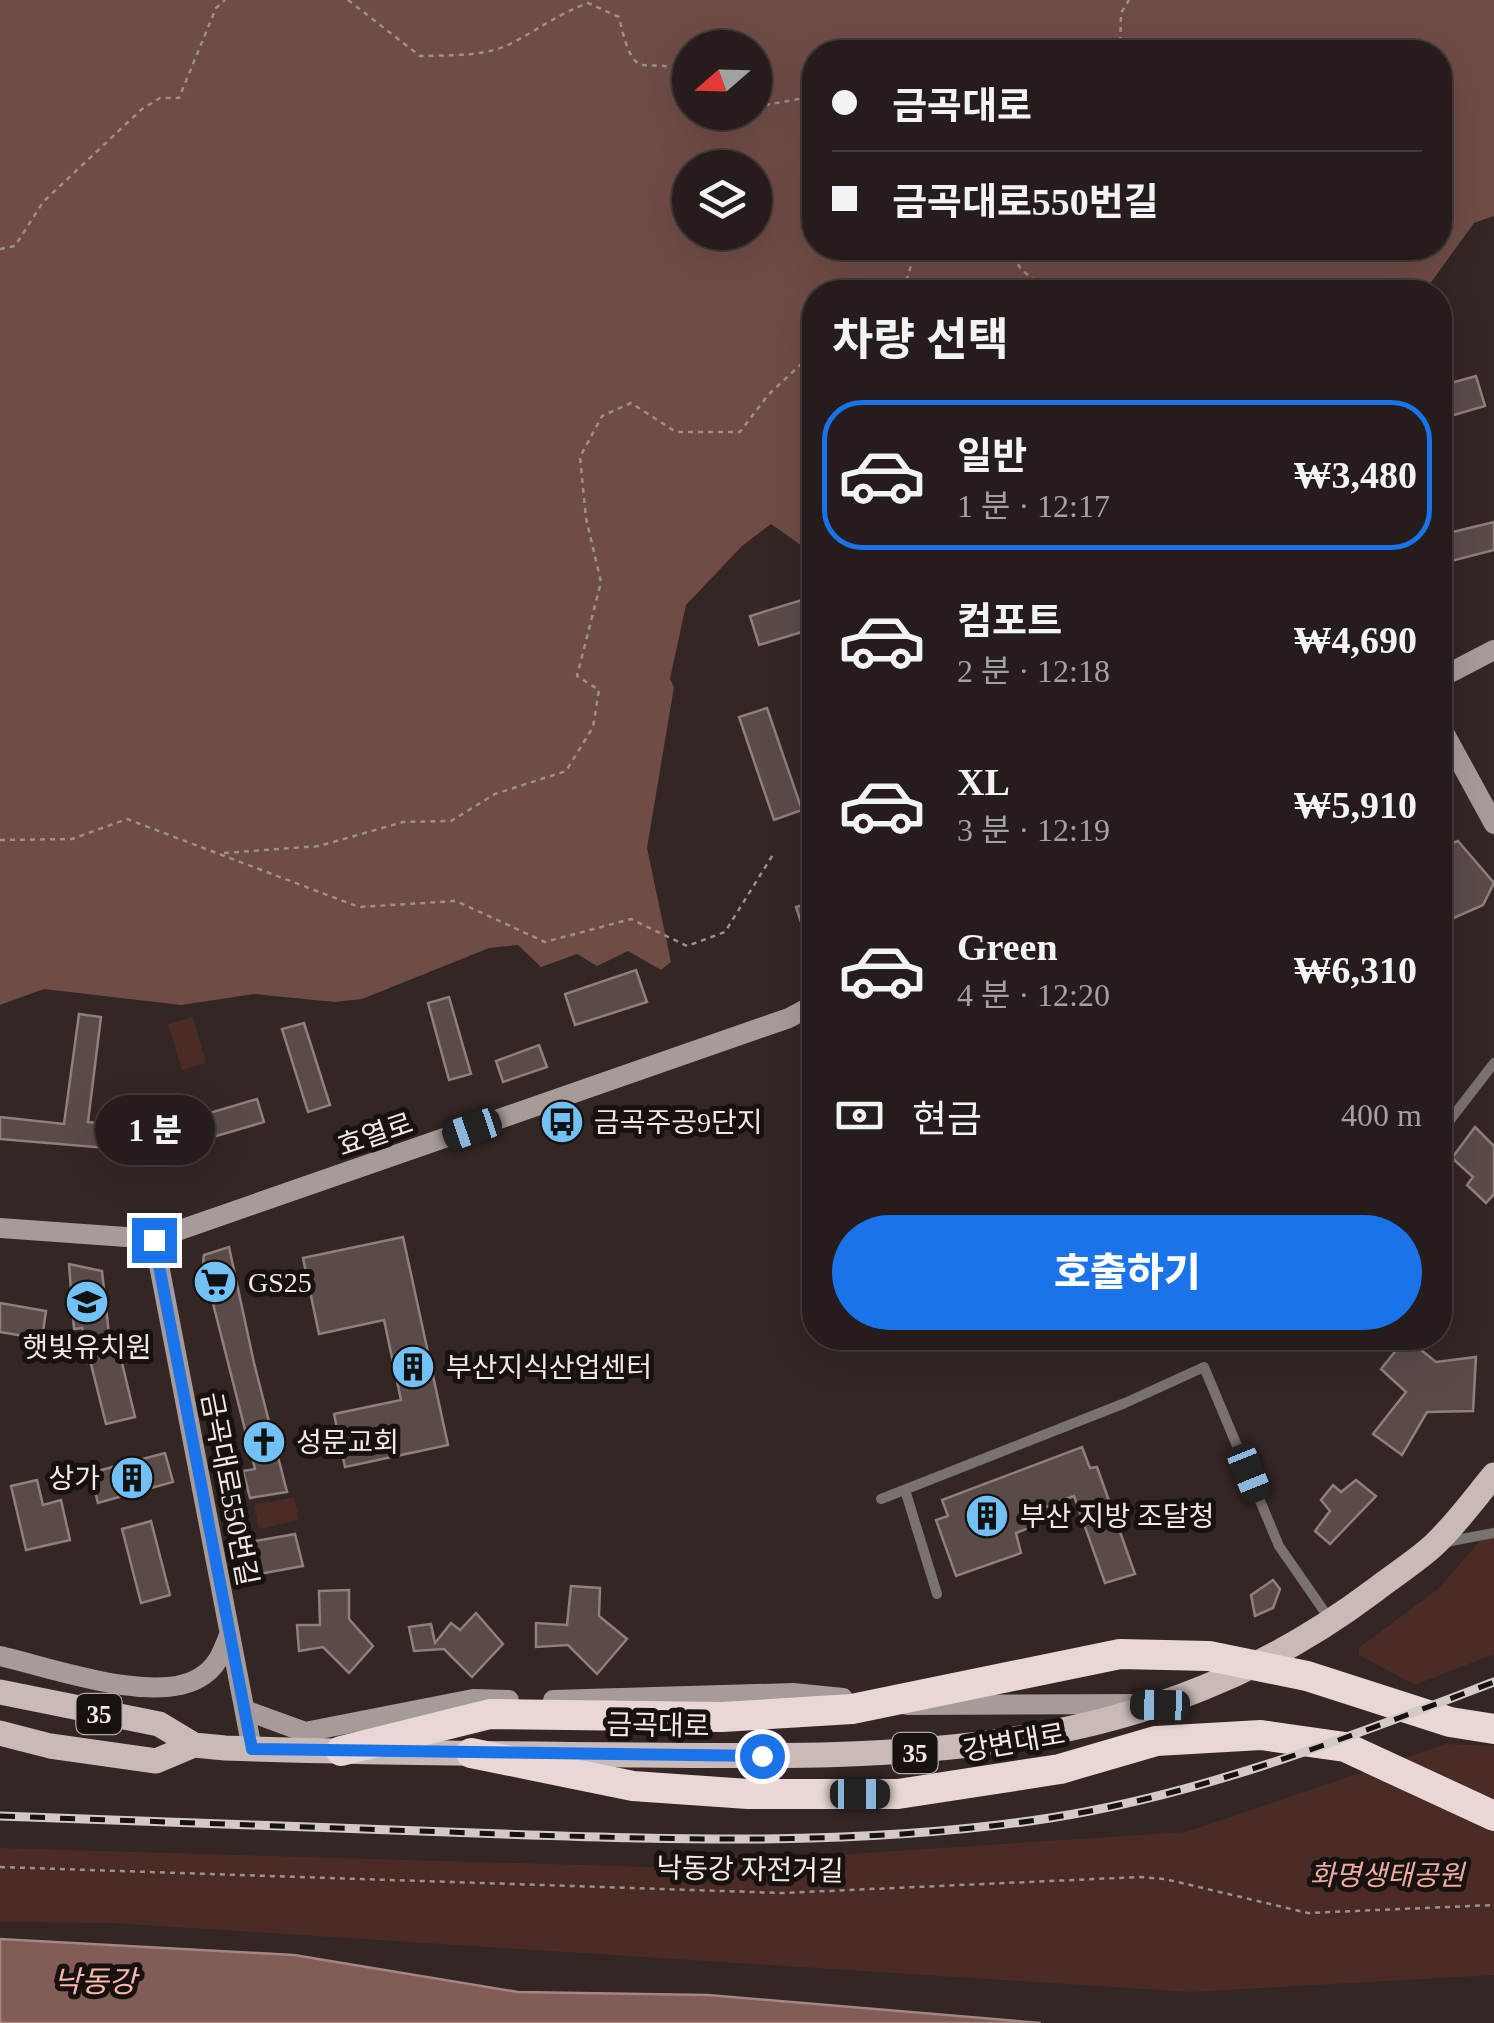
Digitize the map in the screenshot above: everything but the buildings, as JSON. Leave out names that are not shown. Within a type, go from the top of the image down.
[{"type":"highway","points":[[340,1751],[490,1714],[722,1717],[852,1709],[1120,1654],[1210,1656],[1308,1676],[1450,1722],[1494,1729]]},
{"type":"highway","name":"강변대로","points":[[471,1753],[633,1786],[748,1794],[898,1794],[1060,1770],[1156,1741],[1261,1735],[1344,1747],[1494,1816]]},
{"type":"main road","name":"금곡대로","points":[[0,1733],[50,1746],[156,1762],[194,1745],[340,1751],[762,1756],[945,1751],[1025,1738],[1160,1705],[1264,1664],[1331,1621],[1435,1544],[1494,1475]]},
{"type":"main road","name":"금곡대로","points":[[0,1692],[159,1724],[194,1745]]},
{"type":"street","points":[[1452,672],[1494,650]]},
{"type":"street","points":[[1452,746],[1494,824]]},
{"type":"street","name":"효열로","points":[[0,1228],[154,1240],[802,1011]]},
{"type":"street","name":"금곡대로550번길","points":[[154,1240],[245,1710],[261,1749]]},
{"type":"street","points":[[0,1656],[111,1682],[167,1687],[186,1684],[210,1670],[218,1662],[230,1633]]},
{"type":"street","name":"금곡대로","points":[[261,1749],[305,1732],[473,1700],[793,1693],[936,1708],[1160,1705]]},
{"type":"street","points":[[245,1710],[305,1732]]},
{"type":"lane","points":[[1452,1117],[1494,1063]]},
{"type":"lane","points":[[881,1500],[1204,1367],[1279,1546],[1331,1621]]},
{"type":"lane","points":[[905,1490],[937,1594]]},
{"type":"lane","points":[[1435,1544],[1494,1533]]},
{"type":"path","points":[[0,249],[16,246],[43,202],[142,109],[160,98],[179,98],[216,8],[225,0]]},
{"type":"path","points":[[348,0],[420,56],[510,45],[555,15],[588,3],[620,16],[630,57],[640,66],[672,72]]},
{"type":"path","points":[[1120,40],[1121,13],[1129,0]]},
{"type":"path","points":[[772,104],[802,98]]},
{"type":"path","points":[[1015,260],[1034,280]]},
{"type":"path","points":[[224,853],[319,846],[403,822],[450,821],[495,794],[566,771],[592,727],[599,690],[577,676],[601,582],[586,518],[580,457],[602,416],[631,403],[676,432],[740,432],[768,394],[802,363]]},
{"type":"path","points":[[0,840],[72,839],[127,819],[359,907],[456,901],[545,942],[631,918],[688,946],[725,932],[774,853]]},
{"type":"path","name":"낙동강 자전거길","points":[[0,1867],[782,1893],[1140,1877],[1165,1878],[1308,1913],[1494,1905]]},
{"type":"green space","points":[[193,1017],[206,1063],[182,1070],[168,1024]]},
{"type":"green space","points":[[294,1497],[299,1520],[259,1529],[254,1505]]},
{"type":"green space","points":[[1494,1525],[1494,1654],[1415,1685],[1359,1655],[1359,1648],[1438,1589]]},
{"type":"green space","name":"화명생태공원","points":[[1446,1744],[1494,1746],[1494,1975],[1191,1992],[113,1923],[0,1922],[0,1848],[649,1867],[1186,1832]]},
{"type":"shaded area","points":[[0,0],[1494,0],[1494,216],[1474,223],[1452,253],[1452,40],[802,40],[802,260],[1447,260],[1433,280],[802,280],[802,546],[771,524],[742,546],[686,605],[670,679],[674,687],[647,848],[671,962],[661,970],[628,951],[597,966],[577,954],[541,967],[518,945],[489,948],[362,999],[335,1002],[254,994],[181,1005],[44,989],[0,1005]]},
{"type":"water","name":"낙동강","points":[[0,1939],[294,1955],[518,1992],[708,1995],[1041,2023],[0,2023]]},
{"type":"railway","points":[[0,1816],[640,1838],[846,1837],[982,1827],[1107,1808],[1220,1779],[1494,1682]]},
{"type":"place","name":"금곡주공9단지","points":[[562,1122]]},
{"type":"place","name":"GS25","points":[[215,1282]]},
{"type":"place","name":"햇빛유치원","points":[[87,1302]]},
{"type":"place","name":"부산지식산업센터","points":[[413,1367]]},
{"type":"place","name":"성문교회","points":[[264,1442]]},
{"type":"place","name":"상가","points":[[132,1478]]},
{"type":"place","name":"부산 지방 조달청","points":[[987,1516]]},
{"type":"route","points":[[154,1240],[252,1749],[762,1756]]}]
